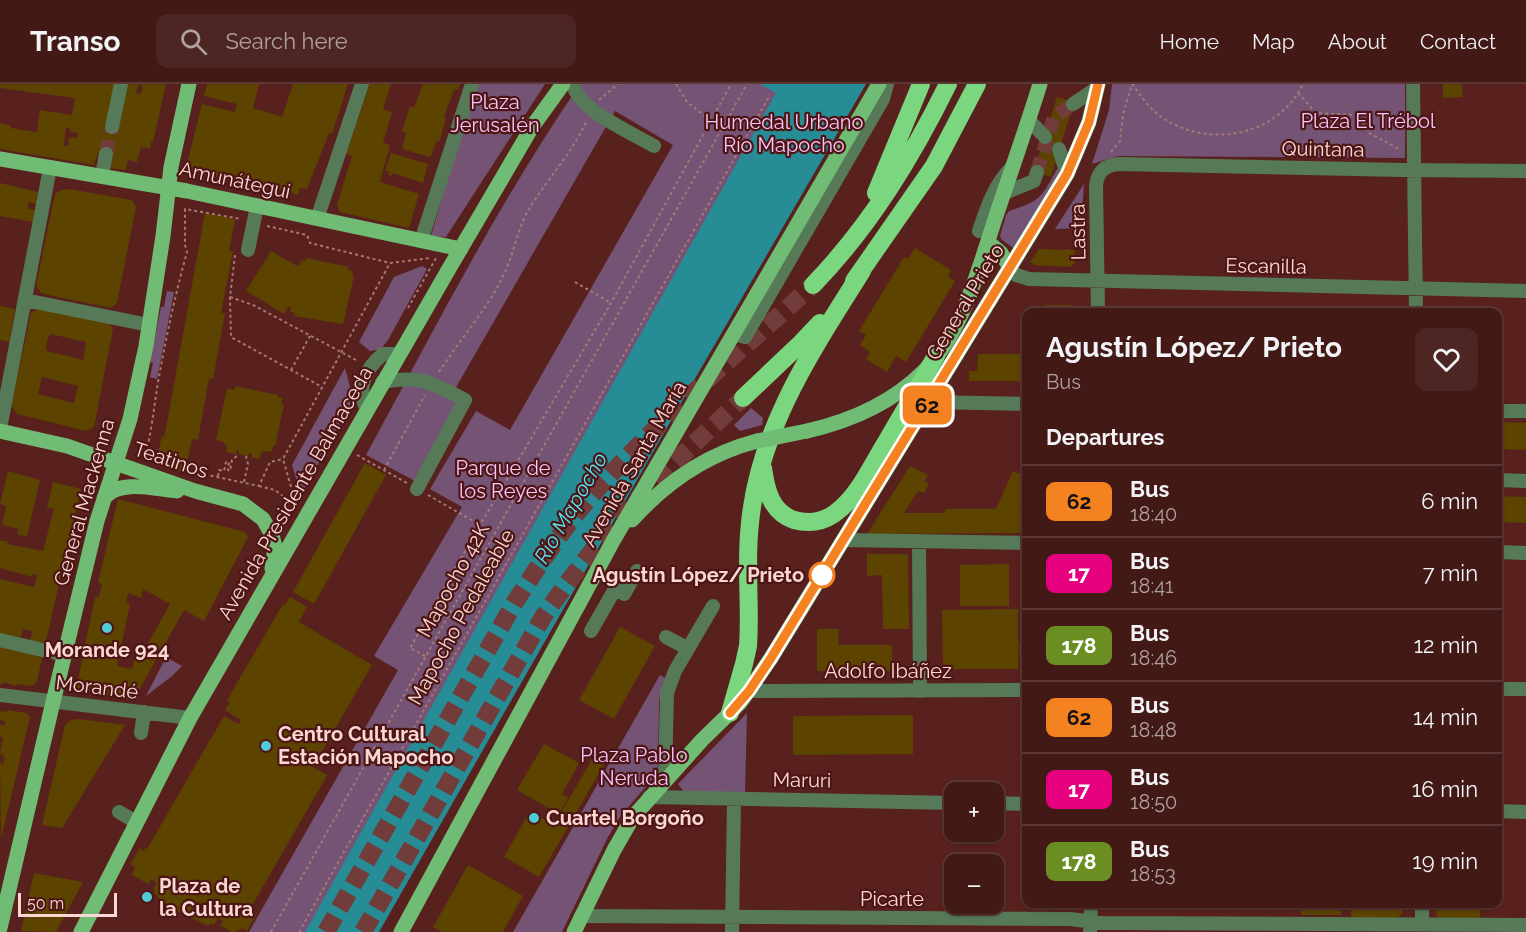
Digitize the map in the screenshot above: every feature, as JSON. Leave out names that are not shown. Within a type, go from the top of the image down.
[{"type":"highway","points":[[852,241],[885,173],[921,84]]},
{"type":"highway","points":[[813,285],[852,241],[883,200],[915,149],[948,84]]},
{"type":"highway","points":[[743,398],[801,343],[839,301],[862,271],[921,186],[977,84]]},
{"type":"highway","points":[[951,135],[990,84]]},
{"type":"highway","points":[[730,713],[747,646],[748,542],[760,449],[797,379],[862,271]]},
{"type":"highway","points":[[760,449],[767,491],[780,511],[791,519],[805,522],[829,517],[856,492],[936,356]]},
{"type":"main road","name":"General Mackenna","points":[[0,928],[64,655],[104,498],[130,419],[149,325],[168,188],[189,84]]},
{"type":"main road","name":"Avenida Presidente Balmaceda","points":[[81,932],[95,900],[190,718],[382,382],[532,127],[563,84]]},
{"type":"main road","name":"Avenida Santa María","points":[[400,932],[613,541],[879,84]]},
{"type":"main road","name":"General Prieto","points":[[613,541],[639,512],[686,471],[725,451],[760,449],[807,431],[849,420],[877,406],[914,381],[936,356],[961,314],[982,260],[979,233],[1004,193],[1040,84]]},
{"type":"main road","name":"General Prieto","points":[[573,932],[625,830],[649,797],[749,691],[843,540],[1067,174],[1087,130],[1098,86]]},
{"type":"main road","name":"Amunátegui","points":[[0,159],[257,206],[422,241],[457,255]]},
{"type":"main road","points":[[979,233],[1001,253],[1010,268]]},
{"type":"main road","name":"Teatinos","points":[[0,430],[67,446],[195,491],[243,504],[263,519],[272,536],[274,547],[269,580]]},
{"type":"main road","points":[[104,498],[111,491],[122,487],[195,491]]},
{"type":"main road","points":[[92,932],[95,900]]},
{"type":"street","points":[[112,127],[121,84]]},
{"type":"street","points":[[317,219],[362,84]]},
{"type":"street","points":[[422,241],[472,84]]},
{"type":"street","points":[[573,84],[577,95],[592,110],[654,146]]},
{"type":"street","points":[[734,334],[745,337],[883,99],[887,84]]},
{"type":"street","points":[[1413,84],[1416,308]]},
{"type":"street","points":[[1073,104],[1098,86]]},
{"type":"street","points":[[1029,120],[1045,137]]},
{"type":"street","points":[[1059,149],[1067,174]]},
{"type":"street","points":[[102,176],[106,154]]},
{"type":"street","name":"Quintana","points":[[1119,164],[1414,164],[1526,171]]},
{"type":"street","name":"Lastra","points":[[1098,308],[1097,180],[1104,168],[1119,164]]},
{"type":"street","points":[[979,233],[995,188],[1013,166]]},
{"type":"street","points":[[0,430],[50,168]]},
{"type":"street","points":[[1004,193],[1036,177]]},
{"type":"street","points":[[242,249],[254,222],[257,206]]},
{"type":"street","name":"Escanilla","points":[[1010,268],[1016,275],[1025,279],[1526,291]]},
{"type":"street","points":[[25,300],[149,325]]},
{"type":"street","points":[[367,410],[361,394],[367,370],[382,354],[399,354]]},
{"type":"street","points":[[382,382],[414,378],[465,400],[417,489]]},
{"type":"street","points":[[928,402],[1022,404]]},
{"type":"street","points":[[1502,411],[1526,411]]},
{"type":"street","points":[[1502,480],[1526,481]]},
{"type":"street","points":[[843,540],[1022,543]]},
{"type":"street","points":[[919,541],[920,691]]},
{"type":"street","points":[[1502,552],[1526,553]]},
{"type":"street","points":[[593,578],[624,594],[637,571]]},
{"type":"street","points":[[591,631],[615,589]]},
{"type":"street","points":[[665,780],[667,693],[687,648],[713,606]]},
{"type":"street","points":[[666,637],[687,648]]},
{"type":"street","points":[[0,640],[64,655]]},
{"type":"street","points":[[1502,689],[1526,689]]},
{"type":"street","name":"Adolfo Ibáñez","points":[[749,691],[1022,690]]},
{"type":"street","name":"Morandé","points":[[0,696],[190,718]]},
{"type":"street","points":[[141,733],[144,712]]},
{"type":"street","name":"Maruri","points":[[649,797],[944,802]]},
{"type":"street","points":[[732,932],[734,799]]},
{"type":"street","points":[[1004,803],[1022,804]]},
{"type":"street","points":[[1502,811],[1526,812]]},
{"type":"street","points":[[119,812],[136,822]]},
{"type":"street","points":[[1090,927],[1091,908]]},
{"type":"street","points":[[1422,908],[1422,929]]},
{"type":"street","name":"Picarte","points":[[581,916],[732,917],[918,925],[1070,919],[1090,927],[1422,929],[1526,925]]},
{"type":"street","points":[[675,917],[675,932]]},
{"type":"path","points":[[384,470],[452,351],[487,306],[508,265],[522,223],[537,198],[575,145],[598,101],[618,84]]},
{"type":"path","points":[[676,84],[687,102],[711,121]]},
{"type":"path","points":[[426,657],[410,648],[611,303],[731,84]]},
{"type":"path","name":"Mapocho 42K","points":[[271,932],[747,84]]},
{"type":"path","points":[[1132,84],[1144,102],[1163,118],[1189,129],[1214,134],[1247,132],[1263,125],[1282,110],[1303,84]]},
{"type":"path","points":[[1119,164],[1106,158],[1120,141],[1123,114],[1132,84]]},
{"type":"path","points":[[1298,93],[1316,113],[1358,115],[1369,132],[1414,164]]},
{"type":"path","name":"Mapocho Pedaleable","points":[[299,932],[770,94]]},
{"type":"path","points":[[144,465],[153,425],[154,405],[166,337],[187,252],[184,245],[185,209],[254,222],[307,236],[310,243],[390,263],[457,255]]},
{"type":"path","points":[[242,249],[230,297],[231,337],[322,387]]},
{"type":"path","points":[[297,507],[283,459],[390,263]]},
{"type":"path","points":[[575,282],[611,303]]},
{"type":"path","points":[[230,297],[253,305],[356,360]]},
{"type":"path","points":[[291,370],[310,336]]},
{"type":"path","points":[[218,477],[219,470],[224,471],[226,462],[229,462],[228,470],[230,471],[232,460],[239,454]]},
{"type":"path","points":[[244,483],[248,464],[246,456]]},
{"type":"path","points":[[184,474],[194,472],[259,486],[270,462],[283,459]]},
{"type":"green space","name":"Plaza Jerusalén","points":[[476,84],[545,84],[446,237],[431,236]]},
{"type":"green space","name":"Parque de los Reyes","points":[[580,84],[865,84],[698,370],[377,932],[249,932],[398,670],[374,656],[462,507],[430,489],[476,411],[510,430],[673,145],[615,111],[451,396],[461,402],[415,481],[366,455],[495,220]]},
{"type":"green space","name":"Plaza El Trébol","points":[[1112,84],[1405,84],[1405,158],[1118,156],[1092,164],[1109,110]]},
{"type":"green space","points":[[1061,168],[1013,248],[1000,236],[1006,215],[1009,211],[1039,197],[1057,169]]},
{"type":"green space","points":[[1084,184],[1081,228],[1055,229]]},
{"type":"green space","points":[[422,266],[427,269],[388,340],[381,349],[370,351],[359,342],[394,277]]},
{"type":"green space","points":[[167,291],[174,292],[157,379],[150,377],[153,363],[150,362],[161,307],[164,307]]},
{"type":"green space","points":[[345,368],[351,391],[350,406],[301,495],[292,465]]},
{"type":"green space","points":[[751,408],[763,418],[762,425],[740,431],[734,425]]},
{"type":"green space","points":[[166,657],[182,666],[146,696]]},
{"type":"green space","name":"Plaza Pablo Neruda","points":[[660,675],[665,678],[659,700],[658,766],[654,777],[620,817],[608,837],[562,932],[513,932]]},
{"type":"green space","points":[[747,713],[745,793],[684,792],[678,784]]},
{"type":"water","name":"Humedal Urbano Río Mapocho","points":[[760,84],[866,84],[379,932],[305,932],[776,93]]},
{"type":"building","points":[[0,84],[139,84],[166,84],[150,149],[141,147],[137,162],[128,160],[126,170],[111,168],[113,156],[106,154],[98,153],[94,165],[0,149],[0,123],[11,126],[11,128],[37,132],[40,110],[72,115],[75,98],[0,88]],"holes":[[[139,84],[143,86],[141,94],[136,93]],[[66,128],[71,129],[70,132],[78,133],[77,138],[69,137],[68,146],[64,146]]]},
{"type":"building","points":[[207,84],[259,84],[253,108],[282,117],[293,84],[348,84],[332,134],[329,133],[307,189],[300,188],[298,195],[260,182],[259,187],[200,174],[189,168],[187,164],[202,104],[235,112],[237,104],[204,96]]},
{"type":"building","points":[[370,84],[391,84],[383,109],[392,112],[383,143],[390,145],[380,182],[419,194],[409,228],[340,212],[337,205],[352,156],[346,154]]},
{"type":"building","points":[[423,84],[460,84],[458,90],[454,89],[439,142],[437,141],[430,157],[402,149],[406,133],[402,131],[410,106],[414,108]]},
{"type":"building","points":[[1443,84],[1462,84],[1463,97],[1443,98]]},
{"type":"building","points":[[1057,97],[1074,102],[1051,177],[1034,171]]},
{"type":"building","points":[[391,153],[428,164],[423,183],[393,173],[392,176],[388,175],[389,172],[385,171]]},
{"type":"building","points":[[0,183],[38,192],[36,204],[29,202],[27,208],[35,210],[33,222],[0,216]]},
{"type":"building","points":[[69,189],[132,200],[136,207],[117,303],[111,308],[41,293],[36,286],[55,194]]},
{"type":"building","points":[[205,213],[235,219],[229,251],[233,251],[221,313],[225,313],[213,379],[209,378],[198,440],[192,439],[185,472],[155,465],[162,436],[164,437],[165,434]]},
{"type":"building","points":[[915,248],[951,270],[948,277],[955,281],[906,362],[896,356],[887,372],[866,359],[870,352],[860,345],[866,335],[859,331],[904,257],[908,259]]},
{"type":"building","points":[[1039,249],[1075,250],[1075,263],[1070,267],[1035,265],[1030,262]]},
{"type":"building","points":[[271,251],[297,266],[300,265],[301,260],[305,261],[306,258],[349,267],[348,270],[353,271],[352,276],[354,276],[343,324],[294,316],[295,313],[290,312],[291,307],[288,307],[284,314],[246,291]]},
{"type":"building","points":[[1044,305],[1073,305],[1073,308],[1044,308]]},
{"type":"building","points":[[0,306],[15,309],[9,342],[0,340]]},
{"type":"building","points":[[38,308],[109,323],[113,329],[94,427],[86,431],[17,414],[11,406],[31,313]],"holes":[[[51,334],[86,342],[83,360],[47,351],[48,337]],[[42,377],[78,386],[74,403],[38,394]]]},
{"type":"building","points":[[978,354],[1022,354],[1022,381],[969,381],[969,371],[977,371]]},
{"type":"building","points":[[235,386],[283,398],[281,404],[284,405],[275,446],[272,451],[261,452],[260,459],[251,457],[252,453],[248,456],[238,454],[237,450],[236,454],[226,452],[227,445],[216,440],[227,388],[235,390]]},
{"type":"building","points":[[1502,422],[1526,423],[1526,450],[1502,449]]},
{"type":"building","points":[[365,463],[386,475],[314,604],[293,592]]},
{"type":"building","points":[[910,466],[928,475],[924,481],[929,484],[924,493],[918,491],[904,513],[945,513],[945,509],[996,509],[1013,471],[1022,475],[1022,502],[1019,509],[1022,509],[1022,533],[867,534]]},
{"type":"building","points":[[8,471],[40,480],[27,536],[17,535],[19,529],[2,525],[6,506],[0,504]]},
{"type":"building","points":[[53,482],[81,489],[45,645],[32,643],[30,639],[33,631],[23,629],[18,639],[0,635],[0,579],[34,587],[37,575],[33,574],[32,577],[0,568],[0,540],[8,542],[7,544],[43,551],[54,509],[47,508]]},
{"type":"building","points":[[1502,496],[1526,497],[1526,523],[1502,522]]},
{"type":"building","points":[[118,499],[245,532],[248,537],[204,621],[184,610],[138,692],[130,700],[76,690],[95,597],[99,597],[102,584],[98,582]],"holes":[[[143,589],[170,604],[145,649],[138,647],[132,669],[117,666],[130,604],[126,603],[128,593],[141,598]]]},
{"type":"building","points":[[867,554],[908,554],[909,629],[883,629],[882,575],[867,576]]},
{"type":"building","points":[[1009,564],[1009,606],[960,606],[960,565]]},
{"type":"building","name":"Centro Cultural Estación Mapocho","points":[[290,597],[307,607],[299,622],[372,665],[313,767],[327,775],[250,909],[256,915],[247,931],[242,928],[240,931],[238,929],[232,932],[220,925],[223,921],[218,918],[214,925],[211,923],[209,926],[166,904],[154,893],[153,889],[157,883],[151,879],[148,884],[132,875],[135,867],[130,864],[140,848],[144,851],[145,848],[147,849],[224,716],[239,724],[241,720],[225,710],[230,702],[227,700],[283,604],[285,605]]},
{"type":"building","points":[[1018,609],[1018,669],[943,669],[942,610]]},
{"type":"building","points":[[620,627],[655,646],[614,719],[579,700]]},
{"type":"building","points":[[817,629],[839,629],[838,645],[892,645],[892,671],[817,671]]},
{"type":"building","points":[[1019,643],[1022,643],[1022,669],[1020,669]]},
{"type":"building","points":[[0,644],[43,655],[34,685],[16,684],[16,686],[3,682],[0,684]]},
{"type":"building","points":[[8,710],[27,713],[30,717],[1,839],[0,763],[3,764],[5,758],[0,754],[3,737],[0,737],[0,725],[5,725],[5,721],[0,720],[0,711],[7,712]]},
{"type":"building","points":[[913,715],[913,754],[793,755],[793,716]]},
{"type":"building","points":[[71,720],[125,725],[62,828],[42,825],[65,725]]},
{"type":"building","points":[[544,744],[579,763],[562,794],[568,798],[559,814],[517,790]]},
{"type":"building","name":"Cuartel Borgoño","points":[[598,749],[609,756],[539,877],[504,857],[530,811],[554,825]]},
{"type":"building","points":[[468,865],[523,896],[503,932],[442,932],[433,927]]},
{"type":"building","points":[[34,873],[83,882],[56,932],[21,931]]},
{"type":"building","points":[[1301,908],[1341,908],[1341,915],[1301,915]]},
{"type":"building","points":[[1351,908],[1402,908],[1402,914],[1397,918],[1351,917]]},
{"type":"building","points":[[1437,908],[1480,908],[1480,919],[1441,919],[1436,915]]},
{"type":"tunnel","points":[[1037,172],[1054,117],[1073,104]]},
{"type":"tunnel","points":[[106,154],[112,127]]},
{"type":"tunnel","points":[[326,932],[515,602],[564,530],[608,478],[664,420],[813,285]]},
{"type":"tunnel","points":[[363,932],[543,617],[607,533],[678,458],[743,398]]},
{"type":"bus line","name":"62","points":[[730,713],[749,691],[771,658],[1067,174],[1089,122],[1098,84]]},
{"type":"place","name":"Agustín López/ Prieto","points":[[822,575]]},
{"type":"place","name":"Morande 924","points":[[107,628]]},
{"type":"place","name":"Centro Cultural Estación Mapocho","points":[[266,746]]},
{"type":"place","name":"Cuartel Borgoño","points":[[534,818]]},
{"type":"place","name":"Plaza de la Cultura","points":[[147,897]]},
{"type":"water label","name":"Río Mapocho","points":[[571,508]]}]
